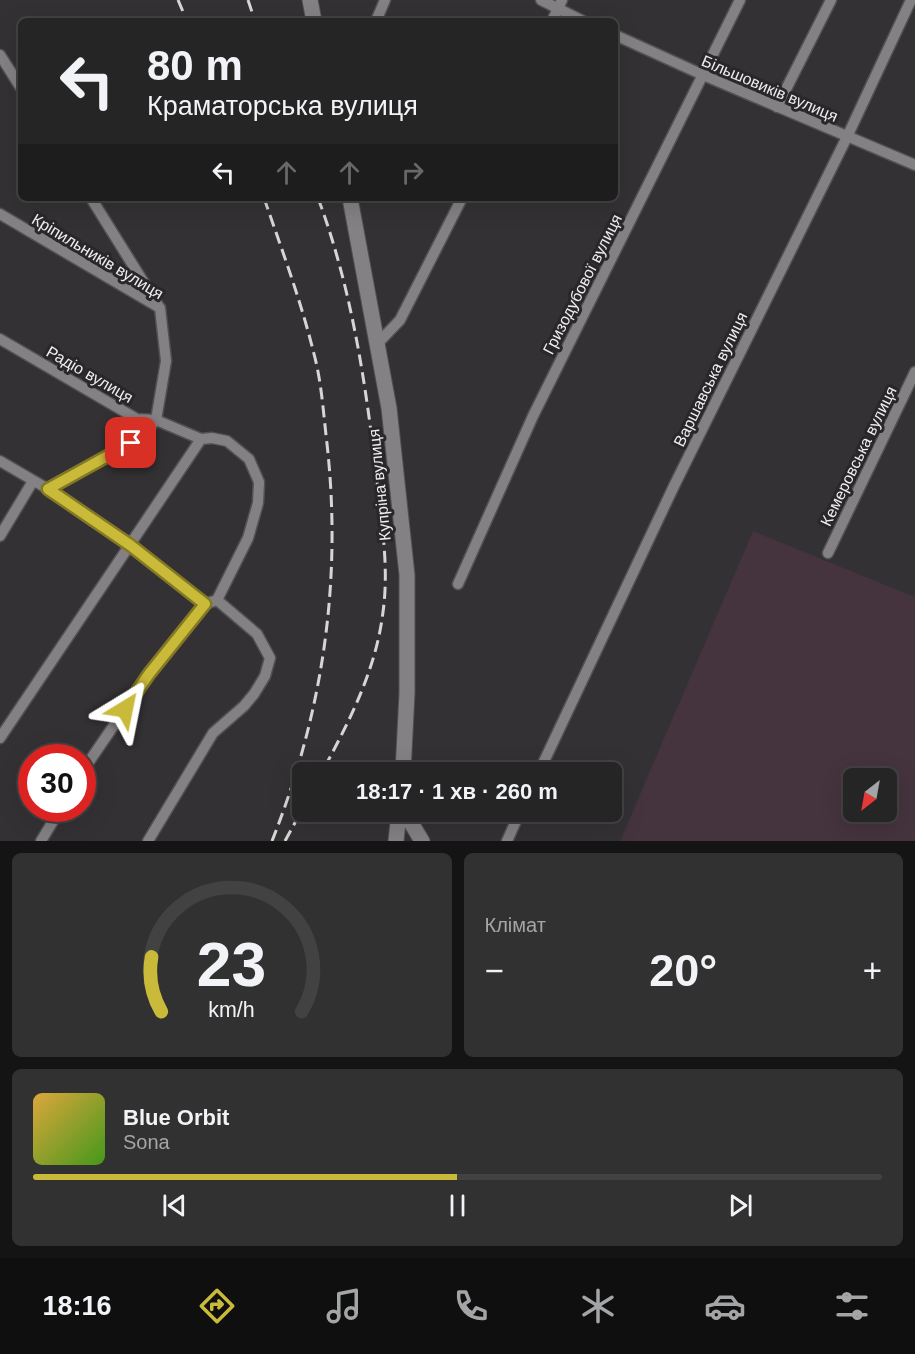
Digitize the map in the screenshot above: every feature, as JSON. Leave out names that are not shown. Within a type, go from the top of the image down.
[{"type":"main road","points":[[310,0],[313,18]]},
{"type":"main road","name":"Купріна вулиця","points":[[351,201],[389,408],[407,575],[407,693],[404,762]]},
{"type":"main road","points":[[396,841],[399,822]]},
{"type":"main road","points":[[401,822],[401,841]]},
{"type":"main road","points":[[411,822],[422,841]]},
{"type":"street","points":[[377,18],[385,0]]},
{"type":"street","points":[[541,0],[560,5],[579,18]]},
{"type":"street","name":"Гризодубової вулиця","points":[[458,584],[532,416],[740,0]]},
{"type":"street","points":[[777,107],[831,0]]},
{"type":"street","name":"Варшавська вулиця","points":[[544,762],[674,486],[847,137],[911,0]]},
{"type":"street","name":"Більшовиків вулиця","points":[[618,36],[915,165]]},
{"type":"street","points":[[0,55],[18,83]]},
{"type":"street","points":[[93,201],[160,308]]},
{"type":"street","points":[[378,343],[400,320],[460,201]]},
{"type":"street","name":"Кріпильників вулиця","points":[[0,214],[160,308],[166,361],[156,420]]},
{"type":"street","name":"Радіо вулиця","points":[[0,339],[137,419],[156,420],[201,440],[212,438],[227,441],[249,459],[259,482],[258,503],[248,538],[217,600]]},
{"type":"street","name":"Кемеровська вулиця","points":[[828,553],[915,372]]},
{"type":"street","points":[[48,489],[131,443],[144,434],[156,420]]},
{"type":"street","points":[[0,738],[201,440]]},
{"type":"street","points":[[0,461],[48,489],[130,545],[205,604]]},
{"type":"street","points":[[0,536],[33,481]]},
{"type":"street","points":[[96,752],[149,674],[205,604],[217,600],[257,634],[270,658],[266,676],[244,706],[213,733],[148,841]]},
{"type":"street","points":[[41,841],[53,822]]},
{"type":"street","points":[[507,841],[516,822]]},
{"type":"shaded area","points":[[753,531],[915,597],[915,841],[620,841]]},
{"type":"railway","points":[[178,0],[186,18]]},
{"type":"railway","points":[[248,0],[254,18]]},
{"type":"railway","points":[[265,201],[309,334],[318,374],[331,488],[332,540],[325,642],[316,692],[305,742],[272,841]]},
{"type":"railway","points":[[319,201],[340,267],[356,338],[373,445],[384,546],[385,579],[383,612],[368,675],[327,762]]},
{"type":"railway","points":[[285,841],[295,822]]},
{"type":"route","points":[[125,709],[149,674],[205,604],[130,545],[48,489],[131,443]]}]
